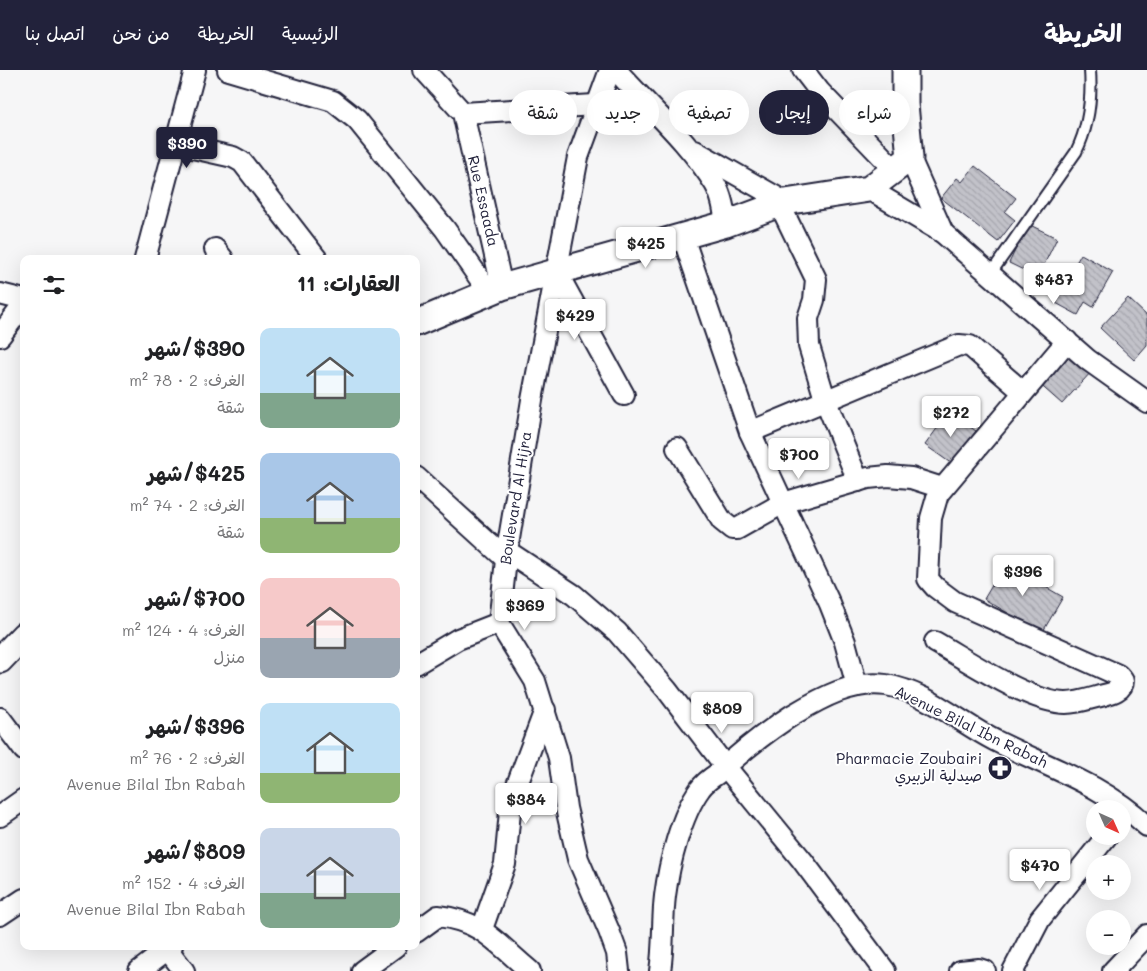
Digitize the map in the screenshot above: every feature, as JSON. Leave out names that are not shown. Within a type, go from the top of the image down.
[{"type":"street","points":[[146,255],[195,70]]},
{"type":"street","points":[[228,70],[333,101],[343,108],[357,120],[496,290]]},
{"type":"street","name":"Rue Essaada","points":[[424,70],[463,113],[496,290]]},
{"type":"street","name":"Boulevard Al Hijra","points":[[601,90],[610,70]]},
{"type":"street","points":[[616,70],[686,146],[715,184],[723,203],[726,224]]},
{"type":"street","points":[[803,70],[820,92],[902,163],[943,233]]},
{"type":"street","points":[[420,321],[496,290],[556,270],[625,254],[726,224],[783,203],[869,189],[902,163],[906,70]]},
{"type":"street","points":[[463,113],[587,105]]},
{"type":"street","name":"Boulevard Al Hijra","points":[[499,623],[506,555],[556,270],[578,158],[587,130]]},
{"type":"street","points":[[175,144],[233,158],[242,162],[315,255]]},
{"type":"street","points":[[686,146],[783,203],[816,279],[808,331],[809,346],[825,399],[858,481]]},
{"type":"street","points":[[869,189],[943,233],[991,273],[1088,360],[1147,402]]},
{"type":"street","points":[[683,236],[750,432],[830,604],[845,642],[858,686]]},
{"type":"street","points":[[556,270],[624,395]]},
{"type":"street","points":[[0,294],[20,299]]},
{"type":"street","points":[[0,336],[20,309]]},
{"type":"street","points":[[935,642],[996,677],[1050,700],[1066,703],[1098,696],[1119,690],[1123,684],[1118,675],[955,602],[935,587],[928,579],[931,518],[942,488],[1067,341]]},
{"type":"street","points":[[750,432],[959,344],[970,346],[1023,392]]},
{"type":"street","points":[[677,448],[722,521],[728,527],[737,528],[782,503],[858,481],[888,476],[911,478],[942,488]]},
{"type":"street","points":[[420,480],[506,555],[574,595],[617,632],[667,690],[725,766],[802,860],[886,971]]},
{"type":"street","points":[[420,662],[458,639],[499,623],[535,681],[559,758],[566,808],[578,859],[618,953],[619,971]]},
{"type":"street","points":[[0,660],[20,639]]},
{"type":"street","name":"Avenue Bilal Ibn Rabah","points":[[660,971],[665,897],[678,839],[686,816],[700,788],[725,766],[785,720],[824,697],[858,686],[884,685],[914,695],[998,742],[1068,774],[1106,800]]},
{"type":"street","points":[[482,929],[505,864],[511,801],[545,710]]},
{"type":"street","points":[[0,718],[20,745]]},
{"type":"street","points":[[0,816],[20,802]]},
{"type":"street","name":"Avenue Bilal Ibn Rabah","points":[[1131,817],[1147,826]]},
{"type":"street","points":[[1013,971],[1040,919],[1100,845]]},
{"type":"street","points":[[0,915],[20,902]]},
{"type":"street","points":[[420,929],[438,916],[460,919],[482,929],[530,971]]},
{"type":"street","points":[[1113,971],[1144,943]]},
{"type":"street","points":[[139,971],[164,950]]},
{"type":"street","points":[[170,950],[184,971]]},
{"type":"street","points":[[362,971],[388,950]]},
{"type":"street","points":[[960,971],[979,969],[984,971]]},
{"type":"lane","points":[[991,273],[1080,145],[1089,114],[1090,70]]},
{"type":"building","points":[[975,166],[1016,198],[1005,212],[1015,220],[998,242],[941,198],[957,178],[962,182]]},
{"type":"building","points":[[1028,224],[1057,238],[1038,277],[1009,263]]},
{"type":"building","points":[[1081,254],[1113,272],[1093,307],[1085,302],[1078,315],[1054,302]]},
{"type":"building","points":[[1128,298],[1147,316],[1147,345],[1134,360],[1100,328]]},
{"type":"building","points":[[1067,347],[1092,371],[1062,404],[1036,381]]},
{"type":"building","points":[[949,412],[976,431],[952,464],[925,445]]},
{"type":"building","points":[[1007,560],[1032,575],[1030,578],[1063,597],[1042,633],[984,599]]},
{"type":"place","name":"Pharmacie Zoubairi صيدلية الزبيري","points":[[1000,768]]}]
